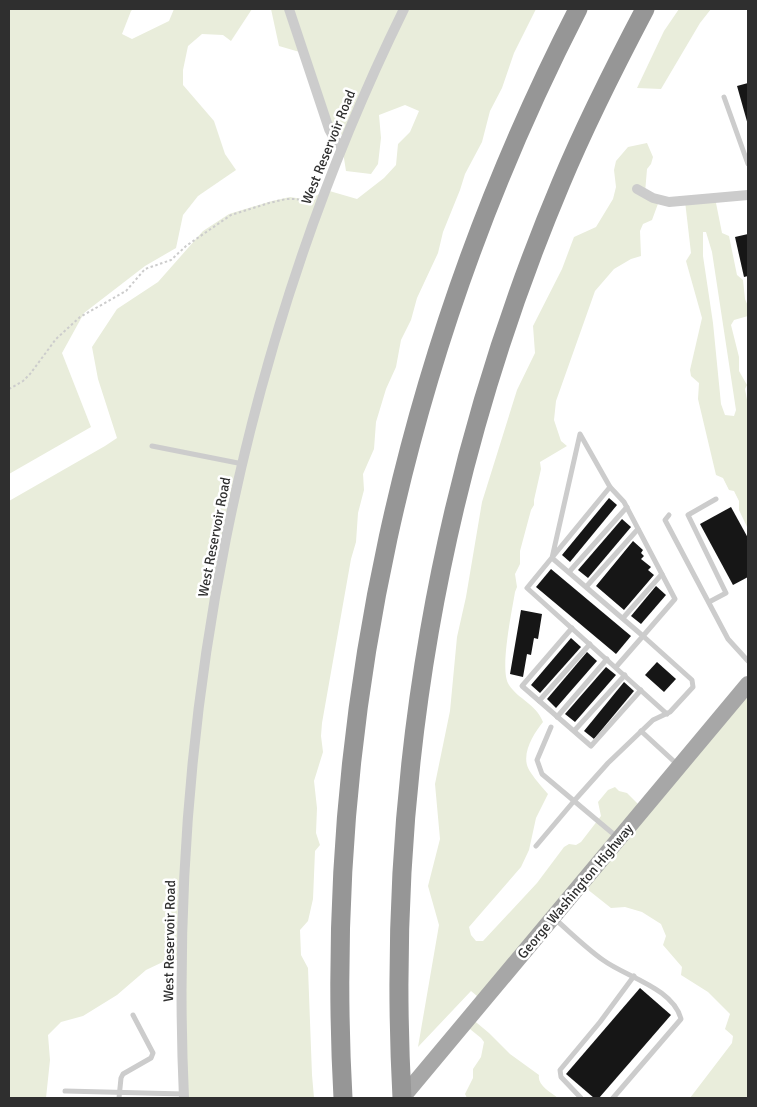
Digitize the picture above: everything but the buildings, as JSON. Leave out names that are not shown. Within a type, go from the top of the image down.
[{"type":"highway","points":[[343,1098],[340,1030],[340,938],[347,805],[362,671],[387,539],[415,425],[436,352],[460,281],[509,156],[578,9]]},
{"type":"highway","points":[[402,1098],[398,997],[400,898],[405,822],[412,745],[424,662],[435,596],[449,532],[473,435],[492,372],[536,246],[581,137],[645,9]]},
{"type":"main road","name":"George Washington Highway","points":[[402,1098],[748,684]]},
{"type":"street","points":[[288,9],[329,129],[335,140],[342,146]]},
{"type":"street","name":"West Reservoir Road","points":[[184,1096],[181,1035],[182,915],[192,776],[199,707],[224,548],[243,464],[273,349],[295,275],[342,146],[404,9]]},
{"type":"street","points":[[637,189],[653,198],[669,202],[748,195]]},
{"type":"lane","points":[[724,98],[748,164]]},
{"type":"lane","points":[[552,558],[580,434],[610,487],[627,507],[675,599],[616,667]]},
{"type":"lane","points":[[152,446],[243,464]]},
{"type":"lane","points":[[610,487],[527,588],[667,714]]},
{"type":"lane","points":[[710,602],[726,593],[688,515],[716,499]]},
{"type":"lane","points":[[569,572],[627,507]]},
{"type":"lane","points":[[669,515],[665,520],[728,639],[748,661]]},
{"type":"lane","points":[[586,587],[638,529]]},
{"type":"lane","points":[[536,846],[608,763],[653,720],[670,712],[693,687],[692,680],[552,558]]},
{"type":"lane","points":[[623,618],[662,574]]},
{"type":"lane","points":[[572,628],[522,686],[591,746],[642,690]]},
{"type":"lane","points":[[539,701],[590,644]]},
{"type":"lane","points":[[557,717],[607,659]]},
{"type":"lane","points":[[574,732],[624,675]]},
{"type":"lane","points":[[551,727],[536,760],[542,774],[619,838]]},
{"type":"lane","points":[[641,731],[680,766]]},
{"type":"lane","points":[[553,917],[604,960],[659,991],[679,1012],[682,1019],[613,1098]]},
{"type":"lane","points":[[581,1098],[560,1077],[560,1070],[600,1022],[634,976]]},
{"type":"lane","points":[[120,1095],[124,1074],[151,1058],[153,1053],[133,1015]]},
{"type":"lane","points":[[64,1091],[120,1095],[184,1096]]},
{"type":"path","points":[[9,389],[23,381],[30,374],[56,338],[80,317],[126,291],[145,270],[171,260],[201,234],[231,215],[269,203],[286,200],[306,200],[319,206]]},
{"type":"green space","points":[[9,9],[133,9],[122,34],[132,39],[169,21],[174,9],[252,9],[231,41],[223,35],[202,34],[188,46],[183,70],[183,85],[214,121],[225,154],[236,170],[198,196],[183,215],[176,248],[145,266],[84,313],[62,353],[91,427],[9,474]]},
{"type":"green space","points":[[271,9],[536,9],[514,53],[502,88],[490,111],[482,142],[465,174],[443,232],[438,253],[417,298],[411,320],[401,340],[396,367],[386,389],[376,422],[374,449],[363,474],[364,490],[358,513],[356,542],[351,559],[322,723],[323,752],[314,781],[317,808],[316,833],[320,845],[315,851],[313,899],[308,921],[300,930],[301,955],[308,968],[314,1098],[184,1098],[180,960],[167,960],[146,970],[117,995],[83,1016],[61,1022],[48,1035],[50,1060],[46,1098],[9,1098],[9,501],[117,438],[98,379],[92,347],[117,309],[158,282],[203,231],[229,214],[290,197],[309,200],[326,190],[357,199],[384,178],[396,165],[398,144],[410,132],[419,111],[405,105],[379,115],[381,138],[378,164],[371,174],[346,171],[343,152],[345,136],[330,130],[303,53],[279,46]]},
{"type":"green space","points":[[679,9],[711,9],[700,23],[661,89],[637,88],[664,31]]},
{"type":"green space","points":[[647,143],[653,157],[647,169],[645,193],[659,201],[652,220],[643,224],[640,231],[641,256],[631,259],[614,269],[595,291],[556,401],[554,420],[561,441],[567,446],[540,462],[541,469],[534,505],[520,551],[520,564],[515,574],[517,587],[507,640],[506,678],[513,690],[532,706],[543,722],[530,742],[526,759],[530,772],[548,794],[536,818],[529,850],[521,867],[469,927],[471,935],[476,941],[483,941],[537,883],[564,847],[581,842],[601,816],[598,802],[608,790],[615,787],[619,791],[627,793],[643,809],[748,685],[748,1098],[690,1098],[732,1043],[733,1036],[725,1029],[730,1014],[708,992],[681,975],[682,967],[663,945],[666,936],[661,924],[642,912],[625,907],[611,908],[582,885],[483,1001],[471,991],[418,1047],[439,925],[428,886],[440,839],[435,784],[450,711],[457,637],[466,597],[482,502],[517,390],[535,353],[533,326],[562,269],[574,237],[596,227],[613,199],[616,187],[614,170],[616,161],[628,147]]},
{"type":"green space","points":[[715,198],[722,233],[729,236],[737,275],[743,280],[745,299],[748,306],[748,316],[734,320],[731,325],[739,357],[739,371],[747,385],[745,389],[748,405],[748,529],[739,510],[739,501],[734,491],[729,490],[723,478],[716,475],[698,399],[699,383],[691,376],[690,370],[702,318],[686,261],[691,253],[685,201]],"holes":[[[703,232],[706,232],[712,252],[736,410],[734,416],[725,415],[721,404],[713,323],[703,256]]]},
{"type":"green space","points":[[471,1018],[510,1054],[539,1075],[542,1085],[558,1098],[467,1098],[465,1094],[473,1078],[473,1069],[481,1057],[484,1042],[465,1025]]}]
